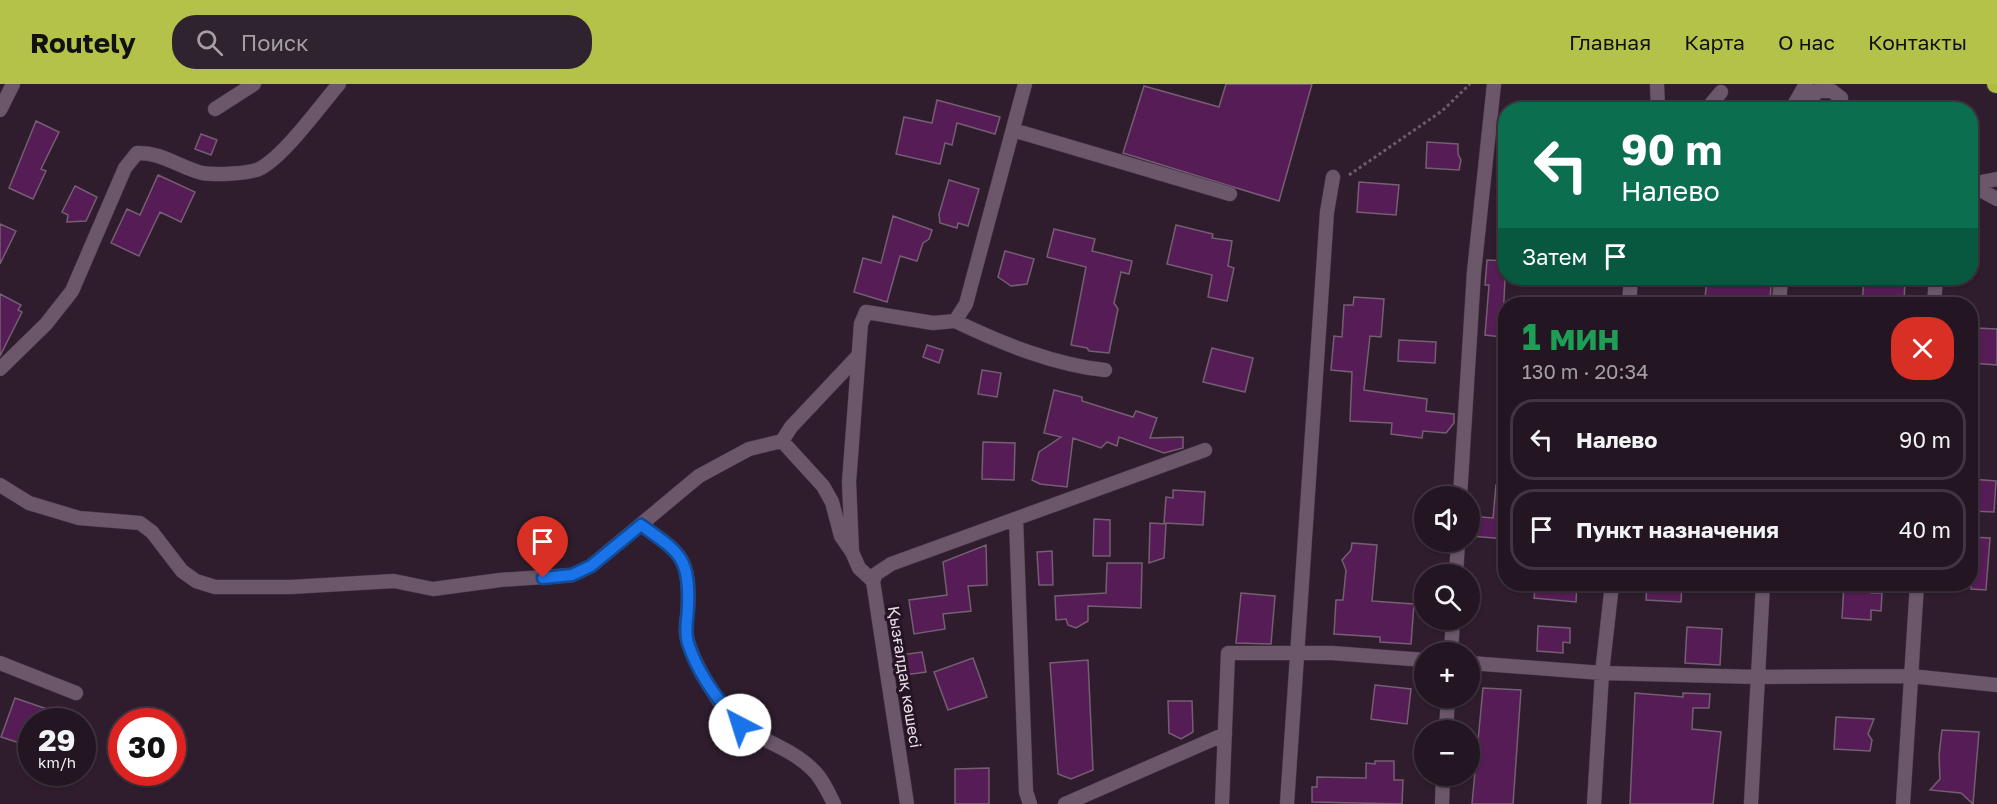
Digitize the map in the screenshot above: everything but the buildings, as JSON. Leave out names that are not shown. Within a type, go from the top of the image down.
[{"type":"street","points":[[0,110],[13,84]]},
{"type":"street","points":[[215,109],[254,84]]},
{"type":"street","points":[[0,369],[46,324],[72,291],[125,168],[137,153],[152,152],[202,173],[219,174],[260,169],[295,136],[339,84]]},
{"type":"street","points":[[955,321],[966,304],[1026,84]]},
{"type":"street","points":[[1461,486],[1474,272],[1494,84]]},
{"type":"street","points":[[1657,84],[1658,102]]},
{"type":"street","points":[[1796,102],[1806,84]]},
{"type":"street","points":[[1811,102],[1817,91],[1832,91],[1840,98],[1840,102]]},
{"type":"street","points":[[1713,102],[1721,92]]},
{"type":"street","points":[[1013,130],[1230,194]]},
{"type":"street","points":[[1978,183],[1997,179]]},
{"type":"street","points":[[1287,804],[1327,212],[1332,181]]},
{"type":"street","points":[[1978,188],[1997,199]]},
{"type":"street","points":[[852,552],[849,482],[857,357],[861,324],[866,312],[933,323],[955,321],[986,336],[1080,368],[1105,370]]},
{"type":"street","points":[[0,485],[29,503],[79,518],[140,523],[152,532],[182,571],[196,581],[215,587],[291,587],[394,581],[433,589],[500,580],[572,575],[591,566],[699,476],[749,449],[782,441],[791,427],[857,357]]},
{"type":"street","points":[[782,441],[823,486],[832,502],[841,536],[859,568],[873,581],[876,574],[891,564],[1205,450]]},
{"type":"street","points":[[1016,519],[1026,792],[1030,804]]},
{"type":"street","points":[[641,525],[678,553],[685,565],[688,585],[686,630],[688,644],[723,707],[740,725],[756,737],[796,756],[813,770],[834,804]]},
{"type":"street","name":"Қызғалдақ көшесі","points":[[873,581],[907,804]]},
{"type":"street","points":[[1594,804],[1602,673],[1611,591]]},
{"type":"street","points":[[1750,804],[1763,591]]},
{"type":"street","points":[[1903,804],[1917,591]]},
{"type":"street","points":[[1222,804],[1228,653],[1297,653],[1414,659]]},
{"type":"street","points":[[0,663],[76,693]]},
{"type":"street","points":[[1480,664],[1602,673],[1758,677],[1911,676],[1997,685]]},
{"type":"street","points":[[1065,804],[1225,734]]},
{"type":"street","points":[[1442,804],[1443,786]]},
{"type":"path","points":[[1332,181],[1442,111],[1470,84]]},
{"type":"route","points":[[543,578],[572,575],[591,566],[641,525],[666,543],[678,553],[685,565],[688,585],[686,630],[688,644],[723,707],[740,725]]}]
